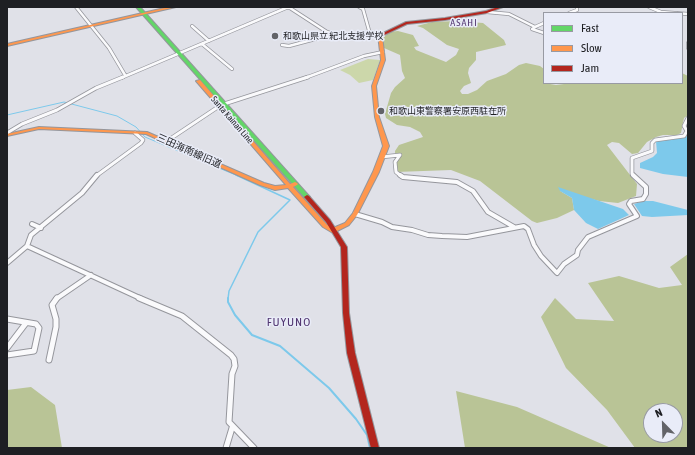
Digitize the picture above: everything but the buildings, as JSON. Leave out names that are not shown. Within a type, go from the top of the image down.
[{"type":"street","points":[[76,7],[109,48],[125,75]]},
{"type":"street","name":"Santa Kainan Line","points":[[133,7],[143,15]]},
{"type":"street","name":"Santa Kainan Line","points":[[138,7],[143,15],[292,185],[325,226],[333,231],[344,247],[346,313],[351,353],[375,448]]},
{"type":"street","points":[[7,46],[174,7]]},
{"type":"street","points":[[359,7],[363,9],[370,34]]},
{"type":"street","points":[[282,45],[289,46],[334,34],[380,35],[406,23],[445,19],[488,12],[501,7]]},
{"type":"street","points":[[649,7],[661,12]]},
{"type":"street","points":[[7,134],[22,124],[57,110],[96,88],[125,75],[178,55],[286,8],[290,8],[327,32],[334,34]]},
{"type":"street","points":[[488,12],[509,14],[535,27],[543,24]]},
{"type":"street","points":[[192,26],[209,41]]},
{"type":"street","points":[[535,27],[532,29],[543,33]]},
{"type":"street","points":[[333,231],[347,224],[355,214],[376,172],[386,146],[377,117],[374,86],[383,65],[383,52],[380,35]]},
{"type":"street","points":[[688,43],[688,48]]},
{"type":"street","points":[[202,44],[232,69]]},
{"type":"street","points":[[167,141],[222,104],[317,74],[364,56],[383,52]]},
{"type":"street","points":[[355,214],[382,222],[392,227],[412,230],[428,235],[442,236],[468,237],[524,226],[528,229],[534,245],[541,256],[557,273],[564,264],[577,255],[578,250],[588,237],[637,216],[629,204],[631,201],[643,199],[646,194],[646,187],[632,174],[632,158],[652,151],[652,143],[655,140],[684,136],[687,131],[684,126],[688,118]]},
{"type":"street","name":"三田海南線旧道","points":[[7,134],[39,128],[145,133],[167,141],[262,184],[275,188],[292,185]]},
{"type":"street","points":[[7,262],[27,246],[31,235],[82,193],[96,176],[142,143],[143,140],[137,133]]},
{"type":"street","points":[[381,156],[400,154],[395,162],[396,172],[403,177],[457,182],[473,191],[488,212],[514,227]]},
{"type":"street","points":[[32,224],[40,228]]},
{"type":"street","points":[[27,246],[91,275],[126,293],[182,316],[231,355],[234,359],[235,366],[232,374],[228,422],[232,428],[254,448]]},
{"type":"street","points":[[49,360],[56,327],[56,319],[52,305],[54,300],[71,290],[91,275]]},
{"type":"street","points":[[7,319],[36,324],[39,328],[34,352],[20,355],[7,355]]},
{"type":"street","points":[[7,348],[26,323]]},
{"type":"street","points":[[226,448],[232,428]]},
{"type":"green space","points":[[457,21],[483,23],[504,40],[506,45],[476,52],[476,60],[469,68],[468,73],[471,83],[464,86],[460,91],[462,94],[468,94],[477,90],[487,81],[506,74],[519,65],[526,63],[540,66],[543,68],[543,84],[556,85],[683,84],[683,74],[688,76],[688,115],[684,118],[681,133],[677,135],[663,135],[656,137],[647,142],[638,153],[632,154],[619,143],[612,142],[607,145],[637,184],[636,196],[618,203],[599,201],[560,191],[572,198],[574,210],[557,218],[537,223],[532,221],[480,181],[451,170],[396,172],[395,151],[399,145],[423,137],[420,132],[410,127],[397,125],[386,118],[385,114],[391,93],[405,78],[402,71],[400,55],[384,48],[382,41],[389,32],[398,31],[413,35],[419,46],[414,47],[416,50],[446,62],[456,55],[459,49],[447,45],[423,28],[417,26],[432,22]]},
{"type":"green space","points":[[368,59],[380,60],[373,80],[359,83],[350,75],[340,70]]},
{"type":"green space","points":[[688,254],[688,448],[635,448],[607,410],[566,368],[541,317],[555,298],[576,319],[614,321],[588,283],[619,276],[659,288],[682,285],[670,267]]},
{"type":"green space","points":[[31,387],[55,405],[62,448],[7,448],[7,390]]},
{"type":"green space","points":[[456,391],[517,407],[611,448],[465,448]]},
{"type":"water","points":[[688,136],[688,177],[663,174],[640,168],[640,163],[653,157],[657,153],[656,141]]},
{"type":"water","points":[[558,187],[623,209],[629,215],[598,229],[586,223],[574,210],[572,198],[560,191]]},
{"type":"water","points":[[644,201],[653,201],[688,210],[688,215],[652,217],[642,216],[634,204]]},
{"type":"waterway","points":[[7,115],[64,102],[117,116],[136,127],[145,137],[238,176]]},
{"type":"waterway","points":[[228,299],[229,291],[258,232],[290,200],[236,175]]},
{"type":"waterway","points":[[228,299],[228,302],[235,315],[252,335],[280,346],[329,388],[356,419],[367,435],[370,448]]},
{"type":"traffic: fast","points":[[138,7],[307,197]]},
{"type":"traffic: slow","points":[[7,45],[174,7]]},
{"type":"traffic: slow","points":[[333,231],[347,224],[355,214],[376,172],[386,146],[377,117],[374,86],[383,60],[380,35],[383,34]]},
{"type":"traffic: slow","points":[[198,81],[311,211],[325,226],[333,231]]},
{"type":"traffic: slow","points":[[7,135],[39,128],[147,133],[262,184],[275,188],[287,187],[295,184]]},
{"type":"traffic: jam","points":[[383,34],[406,23],[445,19],[487,12],[501,7]]},
{"type":"traffic: jam","points":[[307,197],[328,221],[344,247],[346,313],[351,353],[375,448]]},
{"type":"place","name":"和歌山県立 紀北支援学校","points":[[275,36]]},
{"type":"place","name":"和歌山東警察署安原西駐在所","points":[[381,111]]},
{"type":"district","name":"ASAHI","points":[[464,23]]},
{"type":"district","name":"FUYUNO","points":[[289,322]]}]
